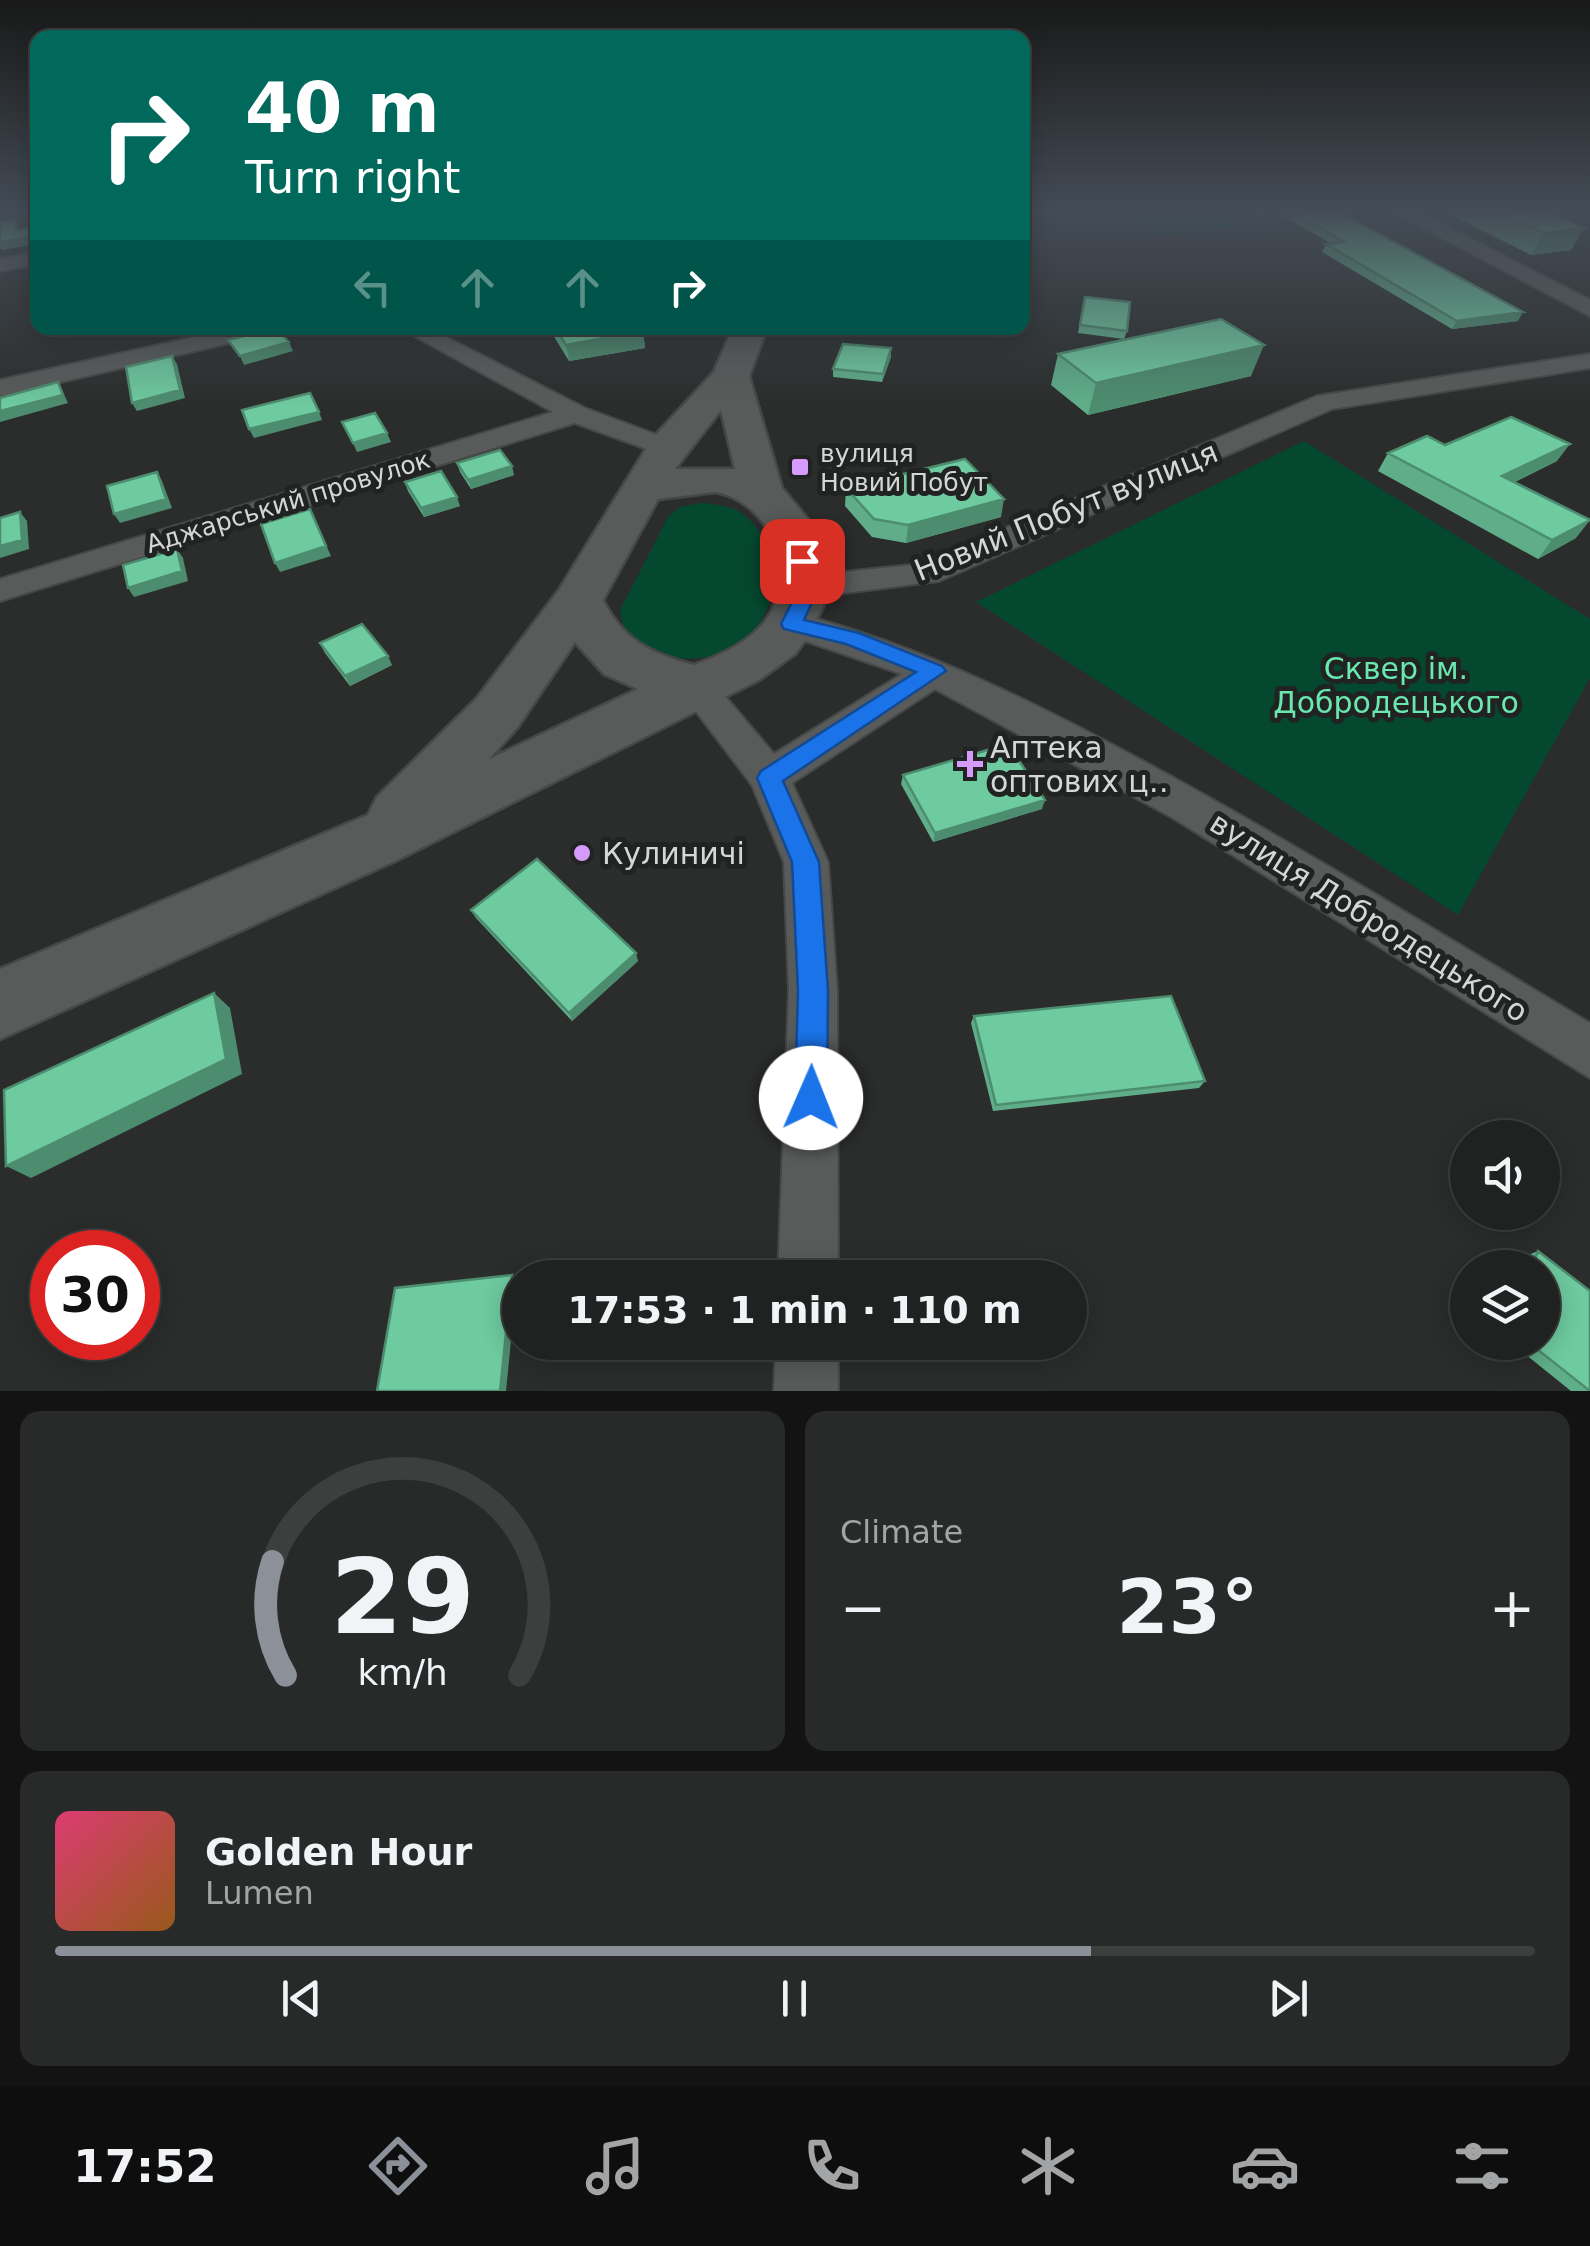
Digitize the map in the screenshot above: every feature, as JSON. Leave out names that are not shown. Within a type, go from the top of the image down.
[{"type":"main road","points":[[373,842],[496,713],[578,600],[636,492],[666,448],[731,376],[747,335]]},
{"type":"main road","points":[[731,376],[761,489]]},
{"type":"main road","points":[[0,1004],[373,842],[695,685],[737,672],[769,650],[798,606],[798,535],[787,514],[761,489],[734,482],[686,478],[636,492]]},
{"type":"main road","points":[[578,600],[595,638],[636,670],[695,685]]},
{"type":"street","points":[[1525,276],[1590,309]]},
{"type":"street","points":[[0,388],[233,335]]},
{"type":"street","points":[[424,335],[576,414],[666,448]]},
{"type":"street","name":"Новий Побут вулиця","points":[[798,606],[927,574],[1326,402],[1590,361]]},
{"type":"street","name":"Аджарський провулок","points":[[0,590],[576,414]]},
{"type":"street","name":"вулиця Добродецького","points":[[798,606],[851,638],[934,671],[1148,781],[1590,1052]]},
{"type":"street","points":[[769,778],[934,671]]},
{"type":"street","points":[[695,685],[769,778],[806,862],[813,991],[808,1260]]},
{"type":"street","points":[[806,1360],[806,1391]]},
{"type":"green space","name":"Сквер ім. Добродецького","points":[[1304,441],[1590,619],[1590,678],[1458,915],[976,602]]},
{"type":"green space","points":[[701,503],[738,511],[754,524],[765,541],[772,581],[762,620],[734,648],[712,656],[689,659],[643,652],[624,631],[620,610],[668,517],[680,507]]},
{"type":"building","points":[[1380,276],[1457,276],[1523,312],[1457,321]]},
{"type":"building","points":[[1085,297],[1130,302],[1127,331],[1080,325]]},
{"type":"building","points":[[1221,319],[1264,345],[1096,383],[1058,354]]},
{"type":"building","points":[[248,335],[282,335],[289,342],[240,356],[228,340]]},
{"type":"building","points":[[560,335],[621,335],[566,345]]},
{"type":"building","points":[[843,344],[891,348],[883,374],[833,369]]},
{"type":"building","points":[[172,356],[180,390],[132,403],[126,367]]},
{"type":"building","points":[[58,382],[63,395],[0,411],[0,398]]},
{"type":"building","points":[[310,393],[319,412],[249,429],[242,410]]},
{"type":"building","points":[[375,413],[387,433],[353,443],[342,422]]},
{"type":"building","points":[[1511,417],[1570,444],[1502,476],[1590,520],[1552,540],[1388,453],[1427,436],[1445,445]]},
{"type":"building","points":[[500,450],[512,466],[468,480],[457,463]]},
{"type":"building","points":[[965,459],[1004,499],[908,525],[874,519],[846,488]]},
{"type":"building","points":[[441,471],[457,497],[421,508],[405,482]]},
{"type":"building","points":[[157,472],[166,499],[114,514],[107,486]]},
{"type":"building","points":[[310,509],[326,546],[275,563],[261,524]]},
{"type":"building","points":[[20,512],[22,540],[0,546],[0,518]]},
{"type":"building","points":[[177,549],[182,571],[128,588],[123,565]]},
{"type":"building","points":[[362,624],[388,656],[345,676],[320,643]]},
{"type":"building","points":[[1008,744],[1045,800],[935,833],[903,775]]},
{"type":"building","points":[[537,859],[636,953],[569,1013],[471,910]]},
{"type":"building","points":[[214,993],[226,1059],[6,1166],[4,1090]]},
{"type":"building","points":[[1171,996],[1205,1081],[996,1105],[974,1016]]},
{"type":"building","points":[[1560,1268],[1590,1291],[1590,1391],[1551,1360],[1560,1360]]},
{"type":"building","points":[[502,1276],[500,1391],[377,1391],[395,1288]]},
{"type":"place","name":"вулиця Новий Побут","points":[[800,467]]},
{"type":"place","name":"Аптека оптових ц‥","points":[[970,764]]},
{"type":"place","name":"Кулиничі","points":[[582,853]]},
{"type":"route","points":[[802,561],[804,598],[791,624],[851,638],[934,671],[769,778],[806,862],[813,991],[811,1098]]}]
